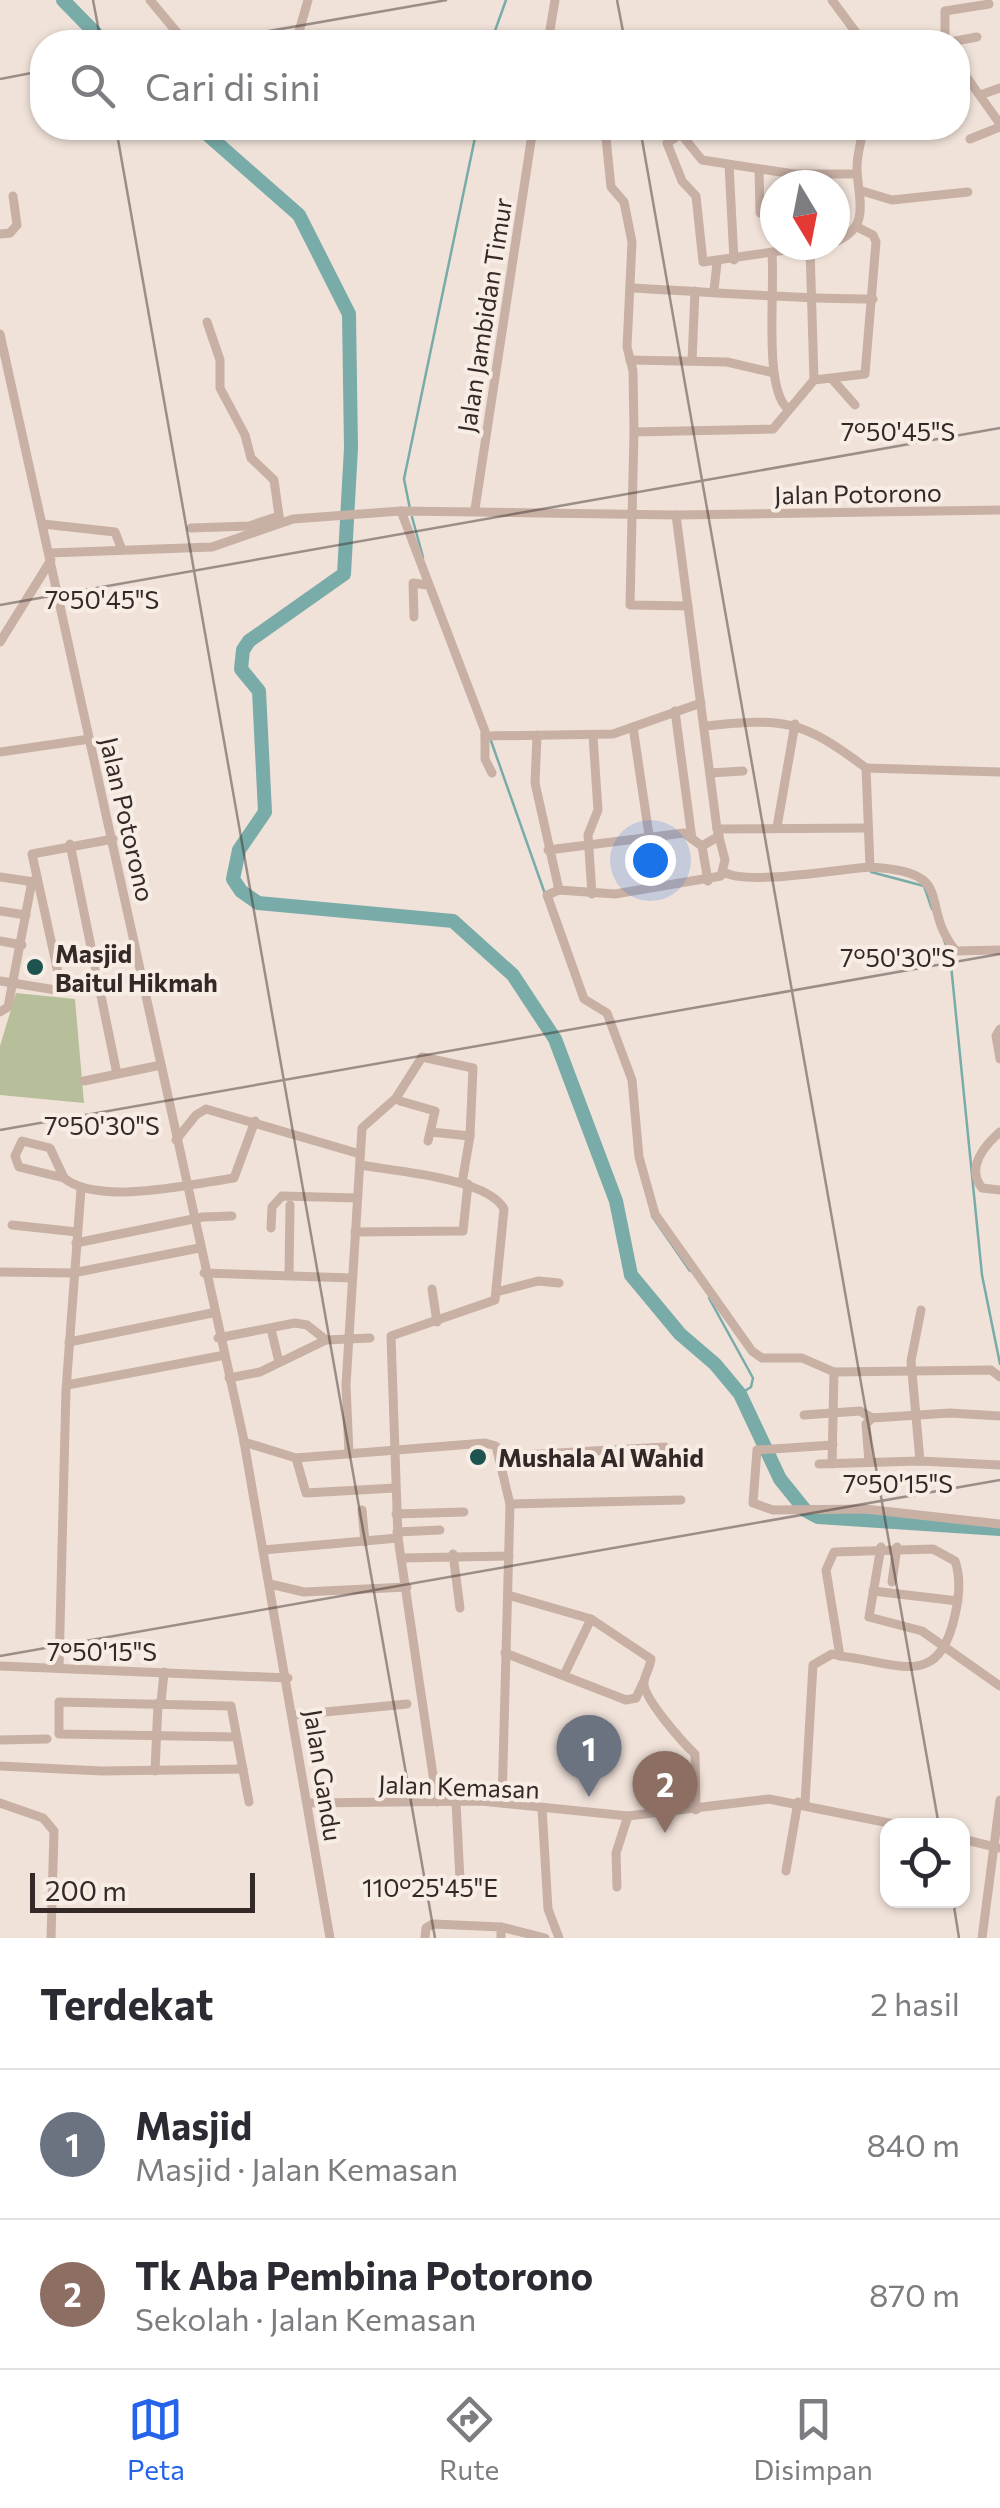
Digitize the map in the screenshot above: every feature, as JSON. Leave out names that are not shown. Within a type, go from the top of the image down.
[{"type":"street","points":[[150,0],[175,30]]},
{"type":"street","points":[[299,30],[308,0]]},
{"type":"street","points":[[550,30],[555,0]]},
{"type":"street","points":[[832,0],[855,30]]},
{"type":"street","points":[[947,30],[945,10],[990,4]]},
{"type":"street","points":[[970,37],[977,36]]},
{"type":"street","points":[[970,81],[1000,126],[970,139]]},
{"type":"street","points":[[980,95],[1000,88]]},
{"type":"street","name":"Jalan Jambidan Timur","points":[[475,510],[532,140]]},
{"type":"street","points":[[606,140],[612,190],[624,202],[632,235],[631,606],[688,606]]},
{"type":"street","points":[[670,140],[667,143],[682,181],[696,199],[701,260],[717,263],[760,256]]},
{"type":"street","points":[[686,140],[702,160],[766,170]]},
{"type":"street","points":[[850,232],[857,227],[862,191],[857,174],[862,140]]},
{"type":"street","points":[[728,164],[734,260]]},
{"type":"street","points":[[758,169],[760,214]]},
{"type":"street","points":[[850,174],[857,174]]},
{"type":"street","points":[[862,191],[892,200],[968,192]]},
{"type":"street","points":[[0,234],[10,233],[17,224],[13,196]]},
{"type":"street","points":[[634,432],[772,428],[786,407],[814,380],[861,376],[869,368],[876,242],[870,232],[857,227]]},
{"type":"street","points":[[772,260],[774,373],[777,396],[786,407]]},
{"type":"street","points":[[814,380],[811,299],[815,260]]},
{"type":"street","points":[[714,290],[717,263]]},
{"type":"street","points":[[632,288],[714,290],[737,297],[873,300]]},
{"type":"street","points":[[692,361],[695,291]]},
{"type":"street","points":[[207,322],[220,360],[220,388],[245,435],[251,458],[274,480],[280,520]]},
{"type":"street","name":"Jalan Potorono","points":[[0,334],[113,839],[212,1313],[244,1442],[288,1678]]},
{"type":"street","points":[[630,360],[734,363],[774,373]]},
{"type":"street","points":[[832,379],[855,405]]},
{"type":"street","name":"Jalan Potorono","points":[[280,520],[475,510],[676,515],[1000,510]]},
{"type":"street","points":[[408,511],[427,585],[448,628],[488,735],[485,759],[492,773]]},
{"type":"street","points":[[676,515],[724,872]]},
{"type":"street","points":[[191,528],[249,526],[280,520]]},
{"type":"street","points":[[0,642],[50,556],[212,547],[280,520]]},
{"type":"street","points":[[43,524],[115,532],[122,550]]},
{"type":"street","points":[[414,618],[413,583],[427,585]]},
{"type":"street","points":[[488,735],[593,736],[634,727],[700,703]]},
{"type":"street","points":[[675,711],[692,838]]},
{"type":"street","points":[[705,726],[795,724],[815,731],[866,768],[1000,772]]},
{"type":"street","points":[[777,827],[795,724]]},
{"type":"street","points":[[634,727],[649,835]]},
{"type":"street","points":[[537,734],[535,783],[559,890]]},
{"type":"street","points":[[592,894],[589,824],[598,810],[593,736]]},
{"type":"street","points":[[0,752],[90,739]]},
{"type":"street","points":[[866,768],[870,868]]},
{"type":"street","points":[[710,774],[743,771]]},
{"type":"street","points":[[702,846],[718,832],[777,827],[868,828]]},
{"type":"street","points":[[548,850],[684,833],[702,846],[708,881]]},
{"type":"street","points":[[62,991],[33,852],[113,839]]},
{"type":"street","points":[[70,844],[117,1074]]},
{"type":"street","points":[[1000,950],[956,951],[932,888],[904,869],[800,871],[753,880],[724,872],[708,881],[592,894],[559,890],[547,895],[584,999],[607,1013],[635,1088],[638,1157],[655,1214],[757,1357],[802,1358],[834,1372],[991,1370],[1000,1377]]},
{"type":"street","points":[[0,877],[37,882]]},
{"type":"street","points":[[0,1012],[8,1008],[26,915],[37,882]]},
{"type":"street","points":[[0,912],[26,915]]},
{"type":"street","points":[[0,942],[22,944]]},
{"type":"street","points":[[0,981],[62,991],[142,975]]},
{"type":"street","points":[[1000,1029],[1000,1058]]},
{"type":"street","points":[[348,1454],[349,1339],[356,1198],[364,1124],[396,1098],[422,1057],[473,1068],[463,1231],[356,1232]]},
{"type":"street","points":[[84,1081],[161,1065]]},
{"type":"street","points":[[400,1101],[434,1110],[430,1137],[470,1136]]},
{"type":"street","points":[[176,1140],[196,1115],[206,1110],[255,1121],[360,1159],[464,1183],[503,1204],[500,1291],[492,1302],[391,1336],[392,1451],[398,1535],[437,1802]]},
{"type":"street","points":[[64,1178],[50,1148],[28,1140],[18,1142],[18,1167],[64,1178],[81,1189],[120,1193],[234,1178],[255,1121]]},
{"type":"street","points":[[1000,1133],[979,1156],[976,1178],[982,1188],[1000,1190]]},
{"type":"street","points":[[58,1668],[68,1342],[81,1189]]},
{"type":"street","points":[[271,1228],[272,1207],[282,1196],[356,1198]]},
{"type":"street","points":[[289,1274],[290,1206]]},
{"type":"street","points":[[12,1225],[76,1238],[232,1216]]},
{"type":"street","points":[[0,1272],[73,1273],[199,1248]]},
{"type":"street","points":[[204,1273],[352,1278]]},
{"type":"street","points":[[500,1291],[538,1281],[559,1282]]},
{"type":"street","points":[[432,1290],[437,1322]]},
{"type":"street","points":[[920,1460],[912,1372],[921,1310]]},
{"type":"street","points":[[68,1342],[212,1313]]},
{"type":"street","points":[[218,1338],[294,1323],[307,1325],[326,1340]]},
{"type":"street","points":[[271,1329],[279,1362]]},
{"type":"street","points":[[229,1378],[279,1362],[326,1340],[370,1338]]},
{"type":"street","points":[[66,1385],[225,1355]]},
{"type":"street","points":[[832,1464],[834,1372]]},
{"type":"street","points":[[804,1415],[860,1411],[872,1418],[1000,1416]]},
{"type":"street","points":[[869,1462],[866,1424],[872,1418]]},
{"type":"street","points":[[244,1442],[296,1458],[493,1444],[502,1456],[510,1504],[502,1803]]},
{"type":"street","points":[[832,1445],[757,1450],[752,1503],[774,1510],[865,1509],[1000,1524]]},
{"type":"street","points":[[502,1456],[664,1447]]},
{"type":"street","points":[[296,1458],[306,1494],[396,1488]]},
{"type":"street","points":[[819,1464],[920,1460],[1000,1464]]},
{"type":"street","points":[[510,1504],[681,1500]]},
{"type":"street","points":[[362,1510],[364,1542]]},
{"type":"street","points":[[396,1514],[464,1512]]},
{"type":"street","points":[[264,1550],[364,1542],[440,1530]]},
{"type":"street","points":[[881,1547],[869,1618],[922,1632],[1000,1686]]},
{"type":"street","points":[[786,1870],[802,1803],[813,1665],[825,1655],[925,1665],[946,1652],[958,1601],[955,1562],[932,1548],[881,1547],[834,1552],[826,1570],[840,1656]]},
{"type":"street","points":[[892,1582],[898,1547]]},
{"type":"street","points":[[402,1558],[453,1554],[509,1556]]},
{"type":"street","points":[[453,1554],[460,1608]]},
{"type":"street","points":[[270,1584],[304,1592],[407,1587]]},
{"type":"street","points":[[873,1591],[958,1601]]},
{"type":"street","points":[[505,1653],[626,1700],[636,1698],[650,1659],[591,1619],[508,1595]]},
{"type":"street","points":[[564,1675],[591,1619]]},
{"type":"street","points":[[0,1666],[288,1678]]},
{"type":"street","points":[[155,1771],[164,1672]]},
{"type":"street","name":"Jalan Gandu","points":[[288,1678],[330,1938]]},
{"type":"street","points":[[644,1681],[646,1692],[677,1738],[695,1754],[696,1810]]},
{"type":"street","points":[[236,1737],[59,1734],[59,1702],[229,1705],[236,1737],[243,1769],[248,1802]]},
{"type":"street","points":[[294,1715],[407,1704]]},
{"type":"street","points":[[0,1740],[47,1739]]},
{"type":"street","points":[[0,1766],[155,1771],[243,1769]]},
{"type":"street","name":"Jalan Kemasan","points":[[310,1803],[502,1803],[628,1816],[696,1810],[755,1799],[802,1803],[880,1821]]},
{"type":"street","points":[[982,1938],[997,1847],[1000,1800]]},
{"type":"street","points":[[456,1802],[460,1880]]},
{"type":"street","points":[[0,1803],[43,1818],[54,1831],[51,1938]]},
{"type":"street","points":[[542,1808],[548,1909],[559,1938]]},
{"type":"street","points":[[617,1887],[616,1854],[628,1816]]},
{"type":"street","points":[[970,1841],[997,1847]]},
{"type":"street","points":[[424,1938],[426,1928],[433,1924],[545,1938]]},
{"type":"green space","points":[[16,993],[75,999],[84,1103],[0,1095],[0,1046]]},
{"type":"waterway","points":[[63,0],[92,30]]},
{"type":"waterway","points":[[495,30],[506,0]]},
{"type":"waterway","points":[[214,140],[299,215],[349,314],[351,448],[344,574],[249,641],[243,650],[241,669],[259,691],[265,812],[239,850],[233,879],[241,891],[258,903],[453,921],[513,975],[555,1039],[616,1201],[631,1275],[680,1334],[715,1364],[740,1394],[780,1479],[805,1510],[818,1517],[1000,1529]]},
{"type":"waterway","points":[[410,509],[404,479],[475,140]]},
{"type":"waterway","points":[[412,517],[423,557]]},
{"type":"waterway","points":[[490,738],[544,891]]},
{"type":"waterway","points":[[871,872],[924,886],[932,909]]},
{"type":"waterway","points":[[944,940],[950,955],[982,1275],[1000,1364]]},
{"type":"waterway","points":[[652,1216],[690,1271]]},
{"type":"waterway","points":[[709,1298],[753,1378],[751,1387],[740,1394]]},
{"type":"place","name":"Masjid Baitul Hikmah","points":[[35,967]]},
{"type":"place","name":"Mushala Al Wahid","points":[[478,1457]]},
{"type":"place","name":"Masjid","points":[[589,1797]]},
{"type":"place","name":"Tk Aba Pembina Potorono","points":[[665,1833]]}]
